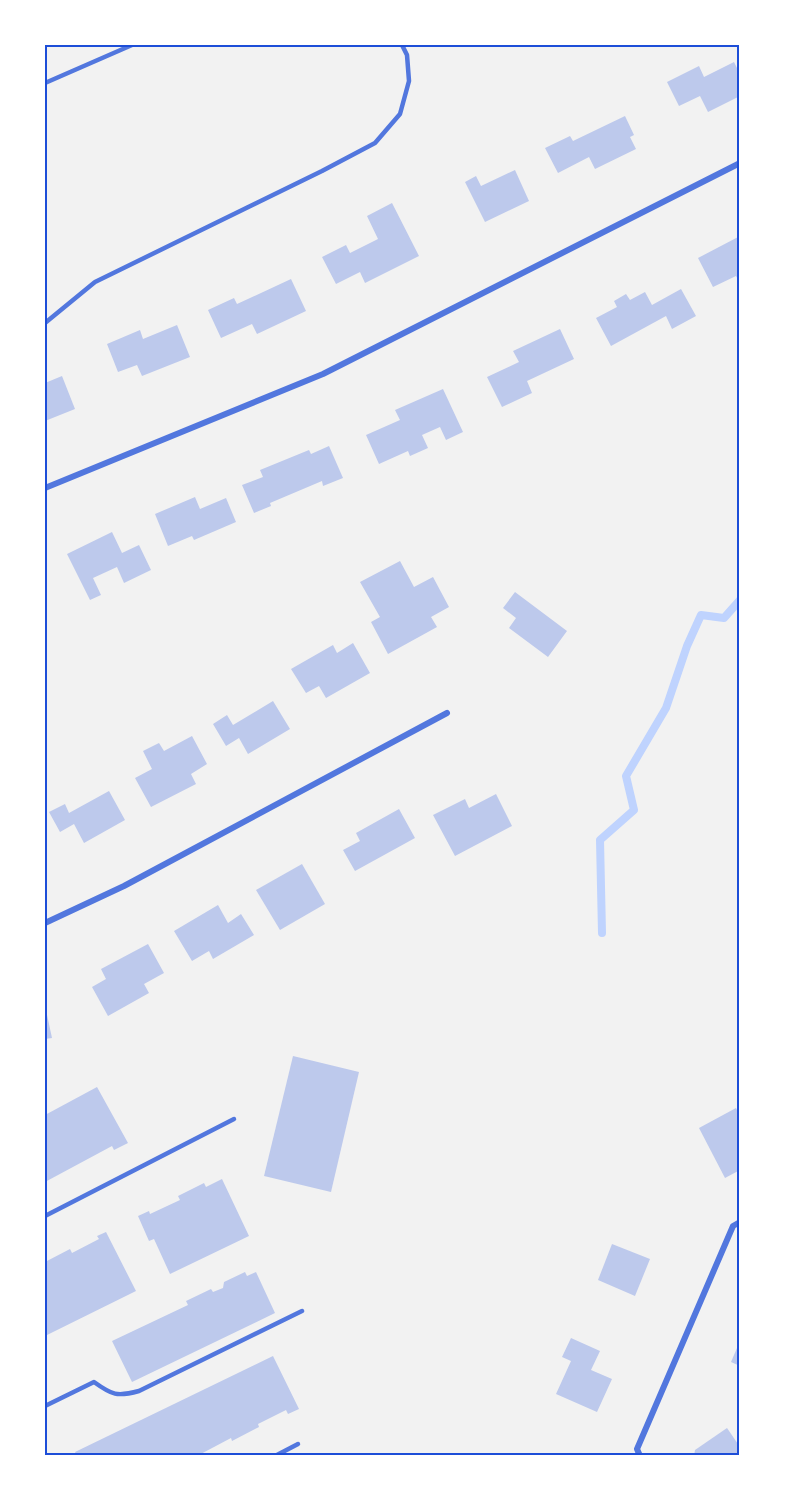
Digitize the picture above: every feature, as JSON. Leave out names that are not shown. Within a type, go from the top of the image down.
[{"type":"street","points":[[45,488],[323,374],[740,163]]},
{"type":"street","points":[[45,923],[124,886],[447,713]]},
{"type":"street","points":[[640,1456],[637,1449],[734,1226],[740,1222]]},
{"type":"lane","points":[[45,83],[132,45]]},
{"type":"lane","points":[[45,323],[95,282],[375,143],[400,114],[409,81],[407,55],[402,45]]},
{"type":"lane","points":[[45,1216],[234,1119]]},
{"type":"lane","points":[[45,1406],[94,1382],[114,1395],[139,1391],[302,1311]]},
{"type":"lane","points":[[275,1456],[298,1444]]},
{"type":"building","points":[[734,62],[740,74],[740,96],[708,112],[700,96],[679,106],[667,82],[699,66],[704,77]]},
{"type":"building","points":[[625,116],[634,135],[630,137],[636,149],[595,169],[589,157],[558,173],[545,148],[570,136],[573,141]]},
{"type":"building","points":[[515,170],[529,201],[485,222],[465,182],[476,176],[481,186]]},
{"type":"building","points":[[392,203],[419,256],[365,283],[360,272],[336,284],[322,257],[346,245],[350,253],[378,239],[367,216]]},
{"type":"building","points":[[740,236],[740,283],[736,276],[713,287],[698,258]]},
{"type":"building","points":[[291,279],[306,311],[257,334],[252,324],[221,338],[208,310],[234,298],[237,304]]},
{"type":"building","points":[[681,289],[696,316],[672,329],[666,316],[611,346],[596,318],[617,307],[614,301],[626,294],[630,300],[645,292],[652,305]]},
{"type":"building","points":[[177,325],[190,357],[142,376],[137,365],[118,372],[107,344],[140,330],[143,339]]},
{"type":"building","points":[[560,329],[574,359],[527,381],[532,393],[502,407],[487,377],[519,362],[513,351]]},
{"type":"building","points":[[62,376],[75,409],[45,421],[45,383]]},
{"type":"building","points":[[443,389],[463,432],[446,440],[440,427],[422,435],[428,448],[410,456],[408,451],[379,464],[366,435],[400,420],[395,410]]},
{"type":"building","points":[[329,446],[343,478],[323,486],[322,481],[270,503],[271,506],[254,513],[242,485],[263,477],[260,470],[309,450],[311,454]]},
{"type":"building","points":[[195,497],[200,509],[226,498],[236,522],[194,540],[192,536],[168,546],[155,514]]},
{"type":"building","points":[[112,532],[122,553],[139,545],[151,570],[124,583],[117,567],[93,578],[101,595],[90,600],[67,554]]},
{"type":"building","points":[[400,561],[414,587],[433,577],[449,607],[431,617],[437,627],[388,654],[371,622],[380,617],[360,582]]},
{"type":"building","points":[[515,592],[567,631],[548,657],[509,628],[516,618],[503,608]]},
{"type":"building","points":[[353,643],[370,673],[326,698],[319,686],[306,693],[291,669],[333,645],[337,653]]},
{"type":"building","points":[[273,701],[290,729],[248,754],[239,738],[226,746],[213,724],[227,715],[233,725]]},
{"type":"building","points":[[192,736],[207,764],[191,774],[196,784],[151,807],[135,778],[152,769],[143,751],[159,743],[164,751]]},
{"type":"building","points":[[109,791],[125,820],[84,843],[74,824],[60,832],[49,812],[65,804],[69,813]]},
{"type":"building","points":[[496,794],[512,826],[455,856],[433,815],[465,799],[469,808]]},
{"type":"building","points":[[399,809],[415,838],[355,871],[343,850],[360,841],[356,833]]},
{"type":"building","points":[[302,864],[325,904],[280,930],[256,890]]},
{"type":"building","points":[[218,905],[228,923],[241,914],[254,935],[213,959],[209,951],[192,961],[174,931]]},
{"type":"building","points":[[148,944],[164,973],[144,984],[149,993],[108,1016],[92,987],[106,979],[101,969]]},
{"type":"building","points":[[45,1011],[52,1038],[45,1039]]},
{"type":"building","points":[[293,1056],[359,1072],[331,1192],[264,1176]]},
{"type":"building","points":[[97,1087],[128,1143],[114,1150],[112,1146],[45,1182],[45,1115]]},
{"type":"building","points":[[736,1108],[740,1116],[740,1170],[725,1178],[699,1128]]},
{"type":"building","points":[[222,1179],[249,1236],[170,1274],[154,1239],[149,1241],[138,1216],[149,1211],[150,1214],[180,1200],[178,1196],[204,1183],[206,1187]]},
{"type":"building","points":[[106,1232],[136,1291],[45,1336],[45,1262],[70,1249],[72,1253],[99,1239],[97,1236]]},
{"type":"building","points":[[612,1244],[650,1259],[635,1296],[598,1280]]},
{"type":"building","points":[[245,1272],[247,1276],[256,1272],[275,1313],[132,1382],[112,1341],[188,1305],[186,1301],[211,1289],[213,1292],[223,1288],[224,1282]]},
{"type":"building","points":[[571,1338],[600,1351],[591,1370],[612,1379],[597,1412],[556,1394],[571,1361],[562,1357]]},
{"type":"building","points":[[740,1341],[740,1366],[731,1362]]},
{"type":"building","points":[[273,1356],[299,1409],[288,1414],[286,1410],[232,1441],[231,1438],[197,1456],[77,1456],[75,1452]]},
{"type":"building","points":[[727,1428],[740,1447],[740,1456],[694,1456],[695,1450]]},
{"type":"waterway","points":[[602,933],[600,840],[634,810],[626,776],[666,708],[687,646],[701,615],[724,618],[740,600]]}]
